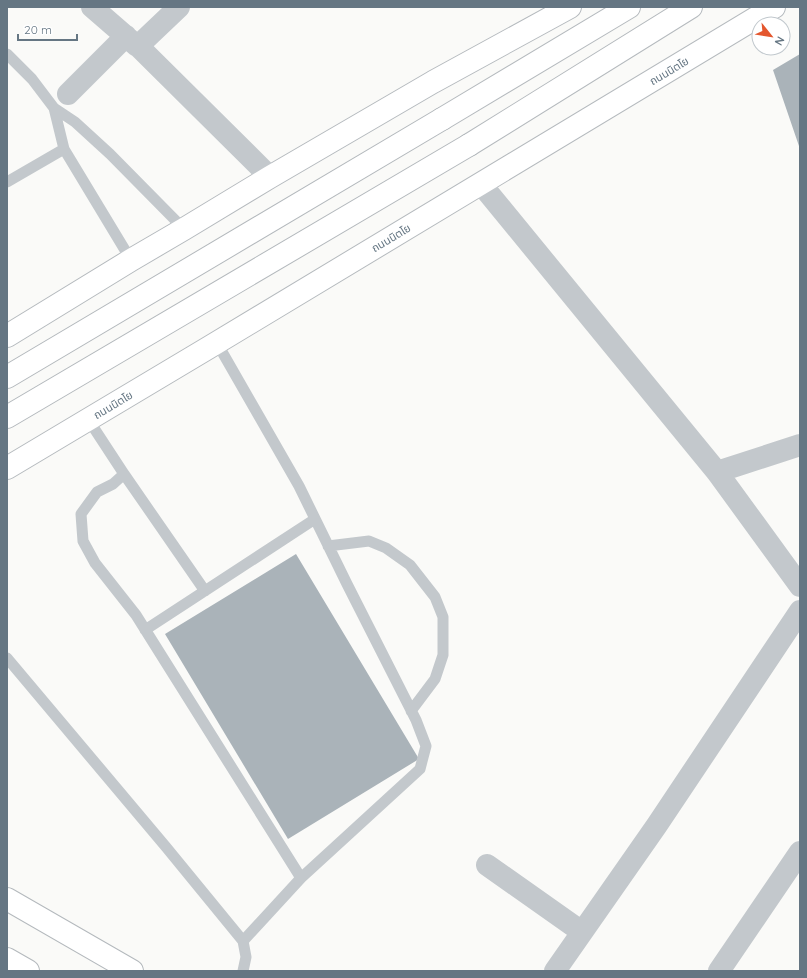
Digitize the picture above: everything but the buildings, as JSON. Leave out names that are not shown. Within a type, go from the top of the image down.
[{"type":"main road","points":[[7,336],[270,176],[433,82],[570,7]]},
{"type":"main road","points":[[7,377],[629,7]]},
{"type":"main road","points":[[7,417],[469,145],[691,7]]},
{"type":"main road","name":"ถนนนิตโย","points":[[7,468],[774,7]]},
{"type":"main road","points":[[7,899],[132,971]]},
{"type":"main road","points":[[7,958],[28,971]]},
{"type":"street","points":[[92,7],[132,41],[270,176]]},
{"type":"street","points":[[61,101],[132,41],[179,7]]},
{"type":"street","points":[[481,184],[717,472],[800,586]]},
{"type":"street","points":[[717,472],[800,445]]},
{"type":"street","points":[[556,971],[657,825],[800,611]]},
{"type":"street","points":[[719,971],[800,852]]},
{"type":"street","points":[[487,865],[582,932]]},
{"type":"lane","points":[[7,54],[13,58],[32,79],[61,101],[74,122],[110,154],[184,229]]},
{"type":"lane","points":[[61,101],[64,149],[131,260]]},
{"type":"lane","points":[[7,182],[64,149]]},
{"type":"lane","points":[[217,343],[299,486],[416,720],[426,746],[420,769],[301,878],[243,941]]},
{"type":"lane","points":[[88,419],[205,591]]},
{"type":"lane","points":[[124,474],[113,484],[97,492],[81,514],[83,541],[95,564],[136,615],[301,878]]},
{"type":"lane","points":[[145,630],[315,519]]},
{"type":"lane","points":[[328,546],[369,541],[386,548],[410,565],[435,597],[443,617],[443,655],[435,679],[411,711]]},
{"type":"lane","points":[[7,658],[243,941],[246,957],[243,971]]}]
